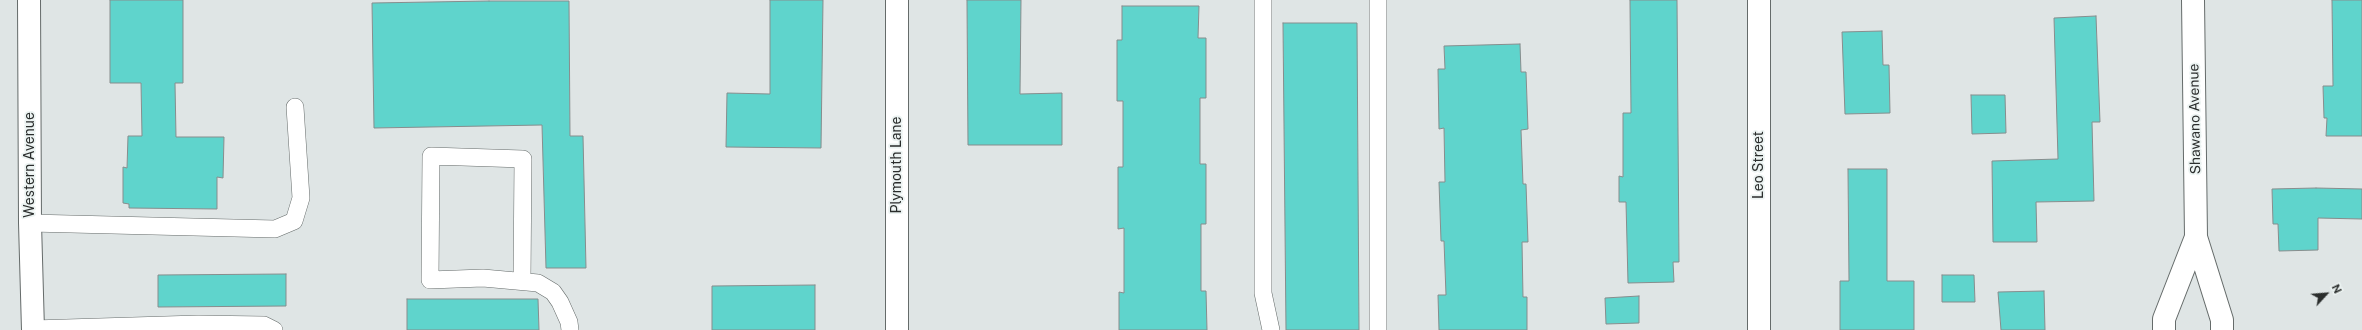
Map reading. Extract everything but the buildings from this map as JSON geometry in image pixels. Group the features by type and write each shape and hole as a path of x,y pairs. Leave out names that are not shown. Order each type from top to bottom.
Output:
{"street":[{"name":"Western Avenue","path":"30,0 30,223 33,330"},
{"name":"Plymouth Lane","path":"897,0 897,330"},
{"name":"Leo Street","path":"1759,0 1759,330"},
{"name":"Shawano Avenue","path":"2193,0 2196,237 2222,320 2222,330"},
{"name":"Shawano Avenue","path":"2164,330 2164,319 2196,237"}],"lane":[{"path":"1263,0 1263,293 1271,330"},
{"path":"1378,0 1378,330"},
{"path":"30,223 275,229 294,221 300,198 296,107"},
{"path":"522,281 523,159 431,156 430,280 483,278 538,283 553,292 560,302 569,322 570,330"},
{"path":"33,330 205,324 264,325 274,330"}]}
